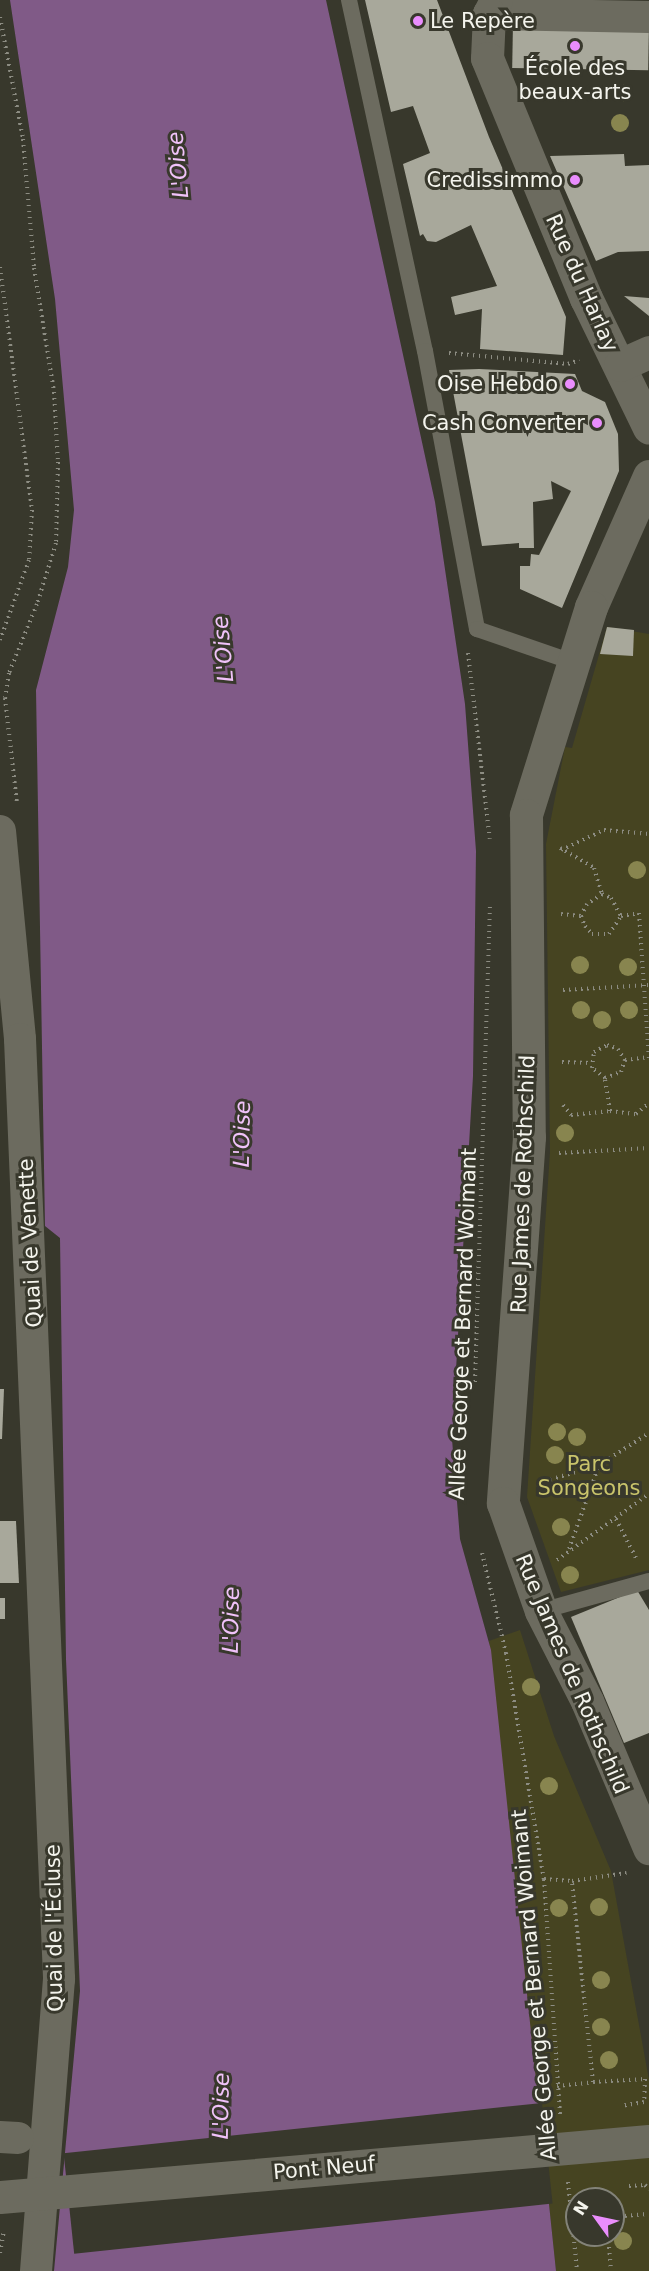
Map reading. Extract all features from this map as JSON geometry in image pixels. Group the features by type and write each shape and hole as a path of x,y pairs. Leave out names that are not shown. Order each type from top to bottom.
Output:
{"street":[{"path":"492,7 640,11"},
{"name":"Rue du Harlay","path":"492,7 487,58 586,298 649,428"},
{"path":"620,365 649,352"},
{"name":"Rue James de Rothschild","path":"643,1843 587,1701 535,1596 503,1503 529,1137 526,815 591,607 649,476"},
{"name":"Quai de Venette","path":"9,822 21,1039 45,1655"},
{"name":"Quai de l'Écluse","path":"36,2271 59,1979 45,1655"},
{"name":"Pont Neuf","path":"0,2197 649,2141"}],"lane":[{"path":"349,0 425,351 477,629 573,662"},
{"path":"535,1596 649,1581"}],"path":[{"path":"0,17 23,139 34,268 54,392 58,462 56,543 37,604 9,674 5,698 9,822"},
{"path":"0,267 32,510 29,560 0,640"},
{"path":"425,351 568,364"},
{"path":"477,629 466,637 491,843"},
{"path":"561,848 604,830 649,834"},
{"path":"526,844 561,848 594,868 602,894 611,898 621,916"},
{"path":"561,848 561,859"},
{"path":"581,916 587,904 602,894"},
{"name":"Allée George et Bernard Woimant","path":"475,1387 490,902"},
{"path":"559,903 559,925"},
{"path":"581,916 592,934 601,935 609,934 621,916 639,913 649,1058 625,1060"},
{"path":"558,914 581,916"},
{"path":"562,980 562,1002"},
{"path":"563,990 649,985"},
{"path":"607,1046 618,1049 625,1060 621,1072 606,1078 597,1075 591,1062 594,1052 607,1046"},
{"path":"561,1050 561,1072"},
{"path":"561,1062 591,1062"},
{"path":"606,1078 610,1112"},
{"path":"561,1102 571,1115 610,1112 636,1114 649,1103"},
{"path":"558,1164 558,1153 649,1148"},
{"path":"539,1474 539,1485 599,1465 649,1433"},
{"path":"535,1596 569,1549 599,1465"},
{"path":"569,1549 616,1519 649,1494"},
{"path":"616,1519 649,1581"},
{"name":"Allée George et Bernard Woimant","path":"482,1551 510,1675 544,1879 561,2118"},
{"path":"544,1879 572,1881 643,1843"},
{"path":"572,1881 593,2082"},
{"path":"557,2086 645,2079 644,2102 622,2106"},
{"name":"Allée George et Bernard Woimant","path":"567,2173 570,2187"},
{"path":"629,2186 645,2185 649,2189"},
{"path":"625,2216 649,2214"},
{"name":"Allée George et Bernard Woimant","path":"576,2247 577,2271"},
{"path":"609,2247 611,2271"}],"green space":[{"name":"Parc Songeons","path":"607,627 649,634 649,1570 561,1592 527,1497 550,1152 546,844 565,747 572,748"},
{"path":"520,1630 554,1736 611,1871 649,2080 649,2271 556,2271 489,1641"}],"water":[{"name":"L'Oise","path":"10,0 326,0 435,502 465,704 476,851 473,1076 452,1439 460,1539 491,1650 556,2271 54,2271 80,1991 66,1659 60,1238 45,1226 36,690 68,567 74,510 55,299"}],"pier":[{"path":"542,2103 553,2203 74,2254 64,2153"}],"building":[{"path":"365,0 437,0 489,137 566,317 563,355 480,349 482,309 455,315 451,297 497,286 471,225 436,242 427,241 423,234 420,236 403,164 430,153 413,106 391,112"},
{"path":"513,22 649,24 648,70 512,68"},
{"path":"624,154 625,166 649,165 649,251 618,252 596,261 550,156"},
{"path":"624,296 649,298 649,316"},
{"path":"479,369 575,374 582,391 605,402 618,434 619,471 562,608 520,589 520,566 530,566 531,554 539,555 571,491 551,481 553,499 533,502 534,548 519,548 519,543 482,546 449,370"},
{"path":"607,627 634,630 633,656 600,654"},
{"path":"0,1389 4,1389 2,1439 0,1439"},
{"path":"0,1521 16,1521 19,1583 0,1583"},
{"path":"637,1590 649,1610 649,1733 624,1743 571,1617"},
{"path":"0,1598 5,1598 5,1619 0,1619"}],"place":[{"name":"Le Repère","path":"418,21"},
{"name":"École des beaux-arts","path":"575,46"},
{"name":"Credissimmo","path":"575,180"},
{"name":"Oise Hebdo","path":"570,384"},
{"name":"Cash Converter","path":"597,423"}]}
